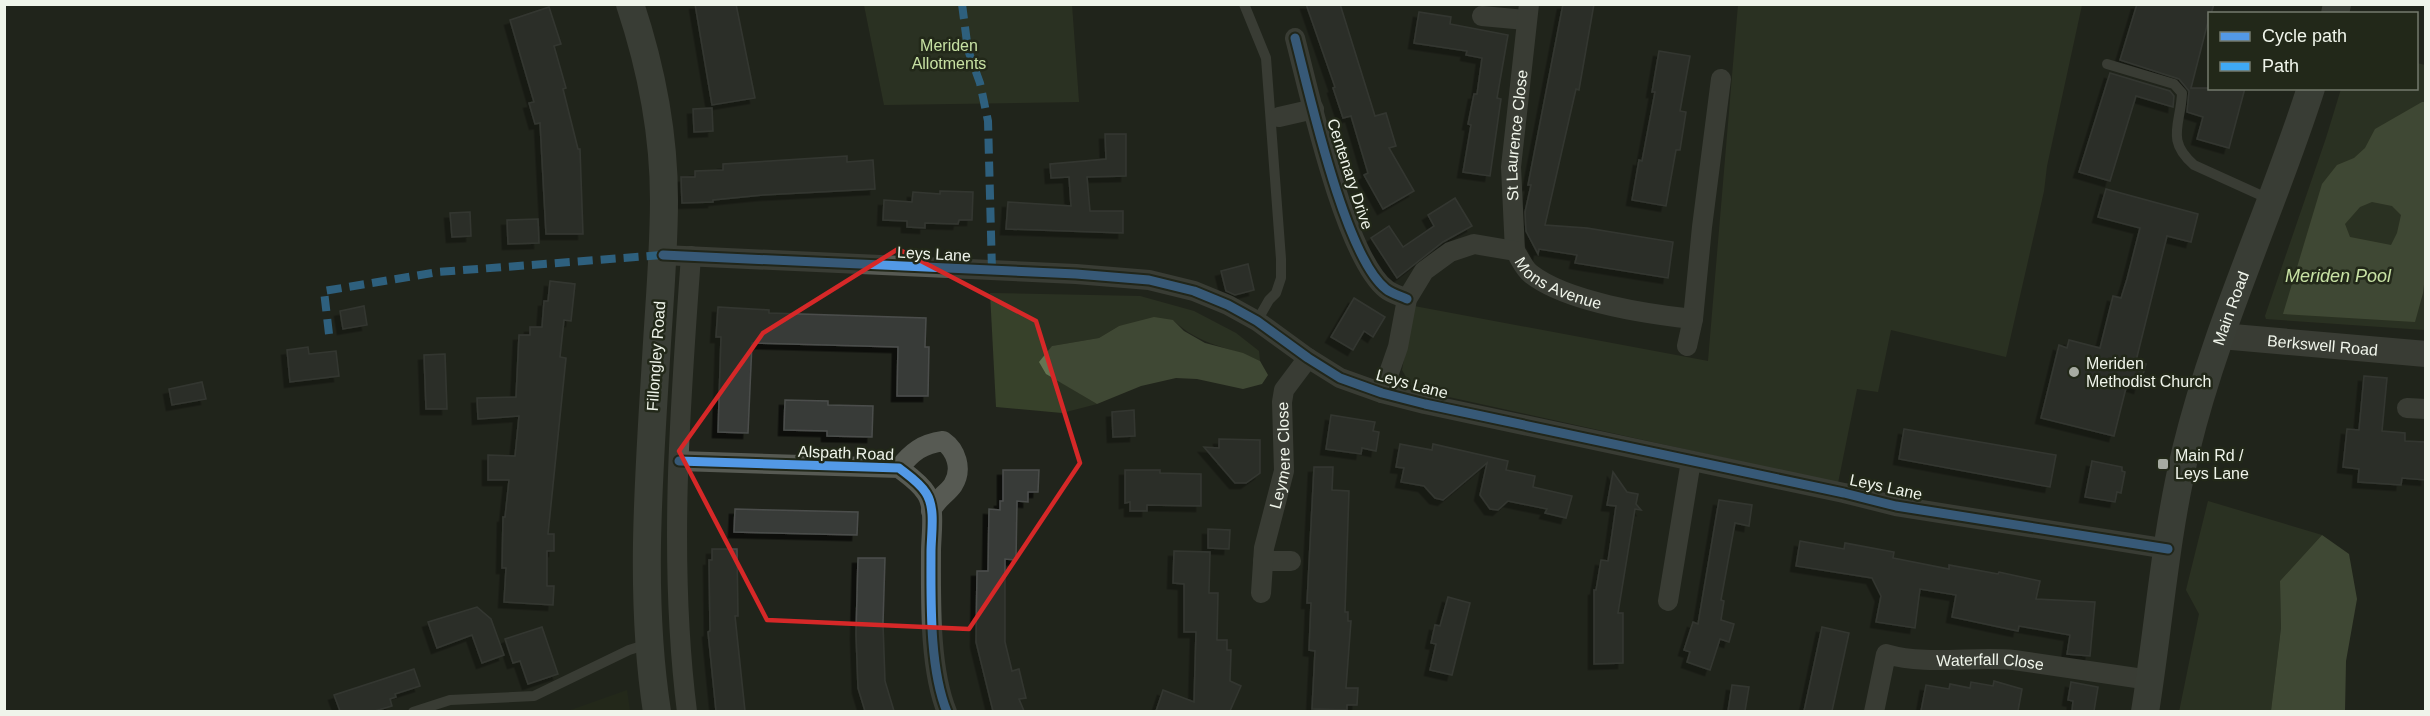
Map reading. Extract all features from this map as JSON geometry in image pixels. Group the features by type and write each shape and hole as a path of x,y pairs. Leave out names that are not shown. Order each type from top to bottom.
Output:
{"main road":[{"name":"Fillongley Road","path":"630,4 654,95 664,190 663,255 648,488 649,643 657,711"},
{"name":"Main Road","path":"2145,711 2168,549 2186,451 2221,336 2310,90"}],"street":[{"name":"St Laurence Close","path":"1482,16 1528,12 1511,167 1515,251"},
{"name":"Centenary Drive","path":"1295,38 1336,187 1357,244 1375,276 1387,290 1407,299"},
{"path":"1687,346 1693,318 1721,79"},
{"name":"Centenary Drive","path":"1279,117 1314,109"},
{"name":"Mons Avenue","path":"1382,393 1398,347 1407,299 1424,271 1450,252 1474,244 1515,251 1529,273 1557,289 1595,301 1663,316 1693,318"},
{"name":"Leys Lane","path":"663,255 1076,274 1149,280 1194,291 1228,305 1257,321 1340,378 1382,393 1554,433 1896,506 2168,549"},
{"name":"Fillongley Road","path":"687,711 676,573 679,461 691,256"},
{"name":"Berkswell Road","path":"2221,336 2426,354"},
{"name":"Leymere Close","path":"1261,593 1264,548 1284,471 1282,402 1284,390 1308,358"},
{"name":"Alspath Road","path":"899,468 912,452 928,443 943,441 952,447 957,458 958,473 954,484 937,499 931,511"},
{"name":"Alspath Road","path":"679,461 899,468 927,493 931,511 931,582 935,663 947,711"},
{"path":"1668,601 1691,461"},
{"path":"1263,561 1292,561"},
{"name":"Waterfall Close","path":"1874,711 1886,654 1926,661 1993,658 2014,660 2150,680"}],"lane":[{"path":"1244,4 1266,58 1281,259 1281,278 1276,293 1269,300 1257,321"},
{"path":"2107,64 2174,84 2181,93 2176,140 2183,156 2194,165 2272,200"},
{"path":"413,711 450,700 534,696 629,650 649,643"}],"highlighted area":[{"path":"898,249 1036,321 1080,463 969,629 767,620 679,451 763,333"}],"shaded area":[{"path":"627,690 630,711 568,711"}],"green space":[{"name":"Meriden Allotments","path":"864,5 1072,5 1079,102 884,105"},
{"path":"1738,5 2082,5 2047,166 2044,191 2006,357 1891,330 1878,392 1857,389 1838,483 1412,387 1402,370 1414,306 1708,361"},
{"name":"Meriden Pool","path":"2418,63 2425,65 2425,330 2266,319 2265,316 2341,90 2418,90"},
{"path":"990,293 1140,296 1194,311 1236,333 1259,351 1260,361 1193,335 1173,320 1119,326 1099,338 1052,346 1047,374 1097,404 1062,413 996,407"},
{"path":"2208,501 2322,535 2280,581 2281,628 2271,711 2179,712 2199,614 2186,590"}],"water":[{"name":"Meriden Pool","path":"2425,102 2426,267 2423,293 2415,322 2283,314 2322,184 2337,165 2354,158 2365,148 2375,129","holes":["2372,202 2392,206 2401,215 2397,233 2391,245 2350,237 2345,224 2360,207"]},
{"path":"1154,317 1173,320 1184,331 1205,343 1243,353 1260,361 1268,375 1262,384 1243,389 1197,379 1176,378 1141,386 1097,404 1046,374 1039,362 1052,346 1099,338 1119,326"},
{"path":"2322,535 2349,554 2357,599 2346,661 2345,711 2271,711 2281,628 2280,581"}],"building":[{"path":"695,4 736,4 755,98 712,105"},
{"path":"1306,4 1340,4 1375,116 1386,113 1396,146 1389,148 1414,191 1383,209 1364,175 1368,173 1351,116 1343,118 1333,88 1335,87"},
{"path":"1563,4 1594,4 1579,90 1576,89 1545,225 1587,228 1673,242 1668,278 1575,263 1577,255 1539,249 1538,254 1526,231 1525,212 1531,185 1528,185"},
{"path":"2137,4 2214,4 2212,12 2208,12 2208,22 2191,88 2244,90 2229,148 2197,139 2203,117 2187,112 2189,91 2179,79 2120,60"},
{"path":"549,7 561,44 554,46 566,88 563,89 578,149 580,149 583,234 546,234 540,123 535,124 529,103 534,102 510,20"},
{"path":"1419,12 1451,17 1450,24 1508,35 1497,98 1501,99 1490,176 1463,172 1471,125 1468,124 1474,94 1477,94 1482,58 1466,55 1467,51 1414,43"},
{"path":"1659,51 1690,56 1680,111 1686,112 1680,150 1676,150 1666,206 1632,200 1655,92 1652,92"},
{"path":"2110,73 2170,91 2174,96 2173,107 2136,96 2110,181 2079,172"},
{"path":"712,108 713,131 694,132 693,109"},
{"path":"1105,134 1126,134 1126,176 1087,177 1090,211 1123,211 1123,233 1006,229 1008,202 1071,206 1069,177 1051,178 1050,164 1106,159"},
{"path":"847,156 847,162 873,160 875,189 763,195 713,200 713,202 682,203 681,177 695,177 695,171 723,170 723,164"},
{"path":"2106,189 2198,214 2191,242 2167,236 2136,361 2146,364 2139,388 2127,384 2114,436 2041,418 2059,345 2067,348 2069,340 2100,348 2113,296 2121,298 2127,279 2140,228 2098,217"},
{"path":"940,191 973,192 972,220 959,220 958,224 925,223 925,228 907,227 907,221 883,220 884,200 912,202 913,192 940,194"},
{"path":"1455,198 1472,226 1443,242 1397,278 1371,238 1389,226 1403,247 1434,226 1428,215"},
{"path":"470,212 471,236 452,237 450,213"},
{"path":"538,219 539,243 508,244 507,220"},
{"path":"1248,264 1254,290 1235,295 1226,291 1221,271"},
{"path":"550,281 575,284 571,321 564,320 560,357 566,358 548,534 554,534 554,551 547,551 547,586 554,586 553,605 504,602 506,568 502,568 503,517 505,517 509,480 488,480 488,455 515,456 519,416 478,419 477,398 516,397 519,335 530,335 530,327 542,327 544,301 548,301"},
{"path":"1354,298 1385,317 1373,337 1364,331 1353,350 1331,337"},
{"path":"364,306 367,325 343,329 340,311"},
{"path":"718,307 769,310 769,313 926,318 925,347 929,347 928,396 897,396 898,347 752,343 748,433 718,432 721,337 716,337"},
{"path":"308,347 309,354 336,351 339,376 290,382 287,350"},
{"path":"445,354 447,409 426,409 424,355"},
{"path":"2364,376 2387,378 2382,431 2405,433 2405,441 2426,442 2426,480 2402,478 2401,485 2358,482 2359,469 2343,467 2347,429 2359,430"},
{"path":"202,382 206,399 172,405 169,389"},
{"path":"785,400 828,401 828,405 873,406 872,437 827,436 827,431 784,430"},
{"path":"1134,410 1135,436 1113,437 1112,412"},
{"path":"1331,415 1375,422 1373,431 1379,432 1376,451 1362,448 1361,454 1326,449"},
{"path":"1904,429 2056,455 2050,487 1899,459"},
{"path":"1219,439 1260,440 1260,473 1246,483 1235,483 1204,447 1219,448"},
{"path":"1400,444 1432,450 1433,444 1508,461 1506,470 1535,476 1533,487 1572,496 1566,518 1545,513 1547,509 1508,501 1498,510 1490,509 1480,495 1487,463 1443,500 1435,498 1424,486 1401,482 1404,468 1396,467"},
{"path":"2092,461 2122,467 2122,471 2125,472 2121,493 2117,492 2115,502 2085,497"},
{"path":"1314,467 1333,467 1332,490 1349,491 1345,612 1348,612 1348,621 1351,621 1346,688 1358,688 1357,705 1347,705 1347,710 1312,709 1315,651 1309,650 1311,603 1307,603"},
{"path":"1003,470 1039,470 1038,492 1028,492 1028,502 1017,501 1016,560 1005,559 1005,642 1012,671 1019,669 1026,698 1019,699 1024,711 993,711 976,642 977,571 988,571 989,509 1000,510 1000,501 1003,501"},
{"path":"1125,470 1160,470 1160,473 1201,474 1201,506 1147,505 1147,511 1130,511 1130,502 1125,503"},
{"path":"1613,472 1627,492 1638,494 1636,504 1641,510 1635,509 1618,613 1623,613 1623,663 1594,664 1594,590 1596,590 1601,560 1608,561 1616,506 1607,505"},
{"path":"1719,500 1752,505 1749,526 1735,523 1721,600 1724,601 1721,620 1734,624 1729,642 1720,639 1710,670 1687,662 1690,652 1684,650 1693,622 1698,624"},
{"path":"735,509 858,512 857,535 734,532"},
{"path":"1208,529 1230,530 1229,549 1208,548"},
{"path":"1800,541 1844,549 1845,543 1894,552 1893,558 1949,569 1949,565 1998,574 1999,572 2040,581 2036,599 2095,602 2090,656 2067,654 2070,635 2019,626 2018,631 1952,617 1956,595 1920,589 1915,628 1876,622 1881,596 1872,578 1796,566"},
{"path":"712,549 737,549 738,616 735,616 745,711 716,711 708,632 710,631 709,560 712,560"},
{"path":"1174,551 1210,552 1209,593 1218,593 1217,640 1227,640 1227,650 1231,650 1230,681 1241,686 1230,711 1156,711 1163,690 1194,702 1196,632 1184,632 1184,584 1173,583"},
{"path":"858,558 885,558 883,624 885,681 894,711 865,711 858,688 856,634"},
{"path":"1448,597 1470,603 1452,675 1430,670 1436,644 1431,643 1435,625 1440,626"},
{"path":"477,607 491,619 504,655 482,663 472,635 437,648 428,622"},
{"path":"542,627 558,674 528,684 520,661 513,663 505,639"},
{"path":"1822,627 1849,633 1832,711 1804,711"},
{"path":"414,669 420,686 395,694 396,697 390,699 392,706 375,711 340,711 334,695"},
{"path":"1994,681 2022,689 2018,711 1921,711 1926,685 1949,689 1950,684 1970,688 1971,682 1993,686"},
{"path":"2071,682 2098,687 2094,711 2072,711 2073,701 2068,700"},
{"path":"1732,685 1749,687 1745,711 1728,711"}],"marked path":[{"path":"962,4 968,50 980,83 988,121 992,271"},
{"path":"329,334 324,291 438,272 663,255"}],"cycle path":[{"path":"1295,38 1330,172 1356,244 1371,271 1386,289 1407,299"},
{"path":"663,255 1076,274 1149,280 1194,291 1228,305 1257,321 1340,378 1382,393 1896,506 2168,549"},
{"path":"679,461 899,468 917,483 923,489 931,506 932,633 937,675 947,712"}],"place":[{"name":"Meriden Methodist Church","path":"2074,372"},
{"name":"Main Rd / Leys Lane","path":"2163,464"}]}
